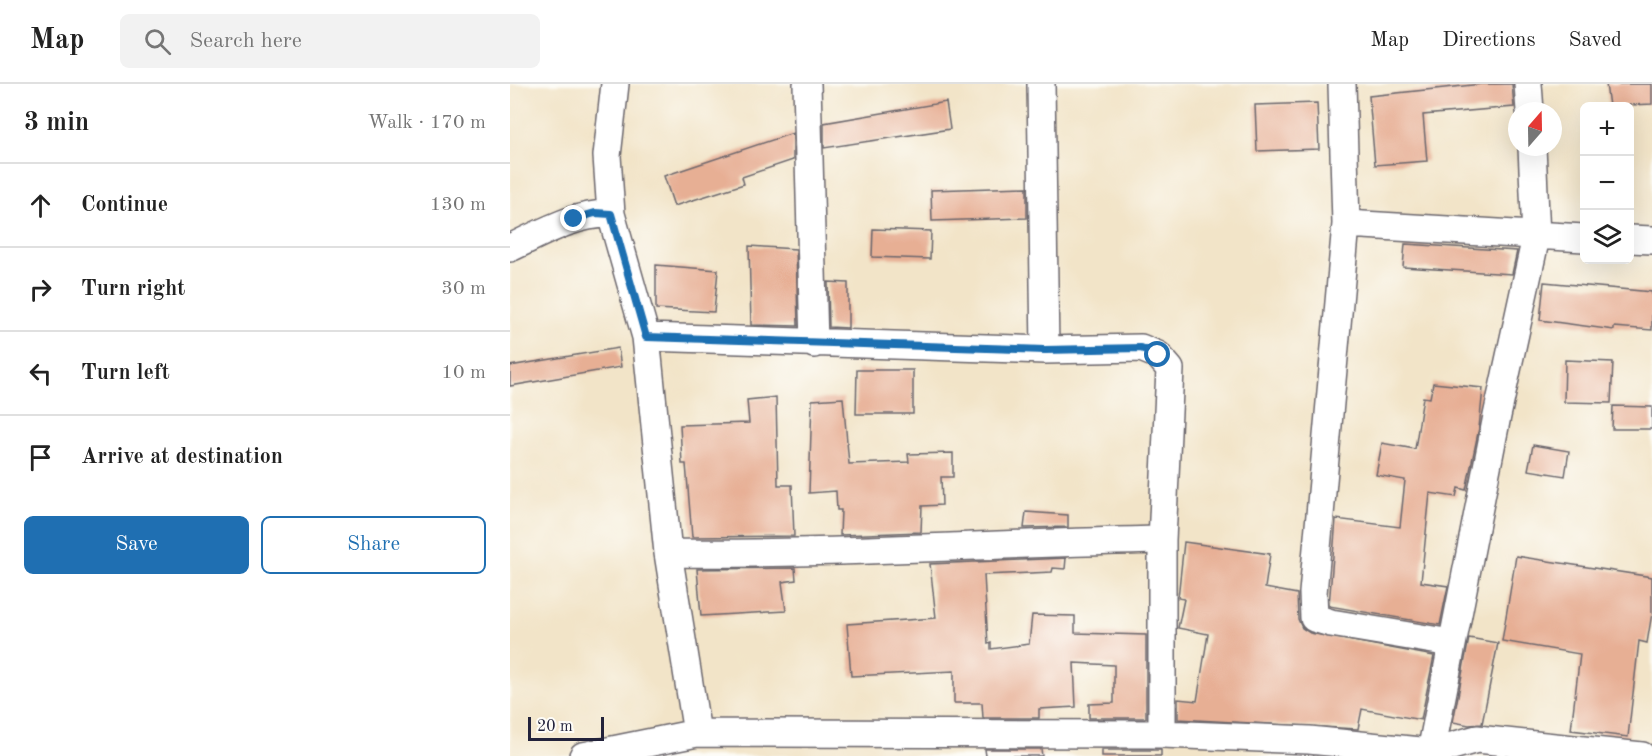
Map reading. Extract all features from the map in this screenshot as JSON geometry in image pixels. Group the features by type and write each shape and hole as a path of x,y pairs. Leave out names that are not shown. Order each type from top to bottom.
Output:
{"street":[{"path":"615,84 607,156 611,214 646,337 668,553 698,733"},
{"path":"807,84 814,344"},
{"path":"1041,84 1045,350"},
{"path":"1342,84 1346,224 1313,593 1314,618 1331,623 1451,643"},
{"path":"1528,84 1529,102"},
{"path":"1431,752 1451,643 1536,237 1532,156"},
{"path":"510,248 574,219 595,213 611,214"},
{"path":"1346,224 1580,238"},
{"path":"1634,239 1652,240"},
{"path":"646,337 1045,350 1141,348 1158,355 1170,369 1162,540 1161,734"},
{"path":"668,553 785,554 1020,542 1162,540"},
{"path":"584,756 698,733 1059,745 1161,734 1310,740 1431,752 1477,748 1642,756"}],"building":[{"path":"1482,84 1512,84 1514,102 1508,102 1508,108 1423,115 1427,161 1375,165 1369,96"},
{"path":"1606,84 1652,84 1652,104 1608,102"},
{"path":"946,102 950,129 824,148 824,123"},
{"path":"1317,103 1319,149 1257,151 1255,105"},
{"path":"793,133 793,160 742,177 744,184 674,206 664,176"},
{"path":"1027,187 1027,218 932,221 931,190"},
{"path":"873,229 931,231 930,259 872,257"},
{"path":"1405,244 1517,251 1512,274 1403,267"},
{"path":"749,246 796,249 798,326 751,325"},
{"path":"656,265 718,270 714,312 656,309"},
{"path":"828,282 848,283 848,328 829,327"},
{"path":"1544,282 1652,292 1652,330 1614,327 1614,330 1540,320"},
{"path":"618,348 621,367 510,386 510,366"},
{"path":"1565,360 1613,362 1611,403 1564,402"},
{"path":"857,370 913,370 913,414 856,414"},
{"path":"1433,383 1483,388 1479,428 1466,490 1458,488 1456,497 1430,493 1421,582 1448,586 1440,625 1329,606 1336,519 1400,527 1405,480 1376,475 1382,443 1415,449 1423,397 1430,398"},
{"path":"776,397 778,485 792,485 794,536 692,537 686,464 682,464 680,425 749,423 747,400"},
{"path":"843,398 849,464 909,462 908,454 953,453 953,477 941,477 942,505 922,506 921,532 840,535 841,510 837,510 836,491 809,493 812,400"},
{"path":"1613,406 1652,407 1652,429 1612,429"},
{"path":"1533,445 1569,451 1565,476 1528,470"},
{"path":"1026,512 1068,515 1068,527 1024,528"},
{"path":"1184,542 1270,554 1265,588 1297,594 1298,619 1302,628 1310,633 1434,656 1421,720 1362,709 1358,729 1178,719 1178,699 1197,701 1208,634 1178,628 1184,599 1178,598"},
{"path":"1516,556 1652,577 1652,613 1647,643 1639,641 1628,737 1571,730 1580,654 1502,641"},
{"path":"1066,558 1065,569 1053,568 1052,572 984,575 988,644 991,643 991,649 1029,644 1032,615 1075,616 1075,633 1146,635 1146,718 1089,718 1089,704 1114,703 1114,665 1074,663 1076,707 1039,709 1039,718 983,718 982,703 954,703 954,671 851,676 847,624 936,618 930,564"},
{"path":"795,568 796,580 782,582 786,611 701,616 697,569"},
{"path":"1469,638 1498,643 1482,724 1469,725 1453,722"},
{"path":"985,749 1041,749 1042,756 986,756"},
{"path":"1102,750 1161,750 1161,756 1102,756"}],"route":[{"path":"574,219 595,213 611,214 646,337 1045,350 1141,348 1158,355"}]}
